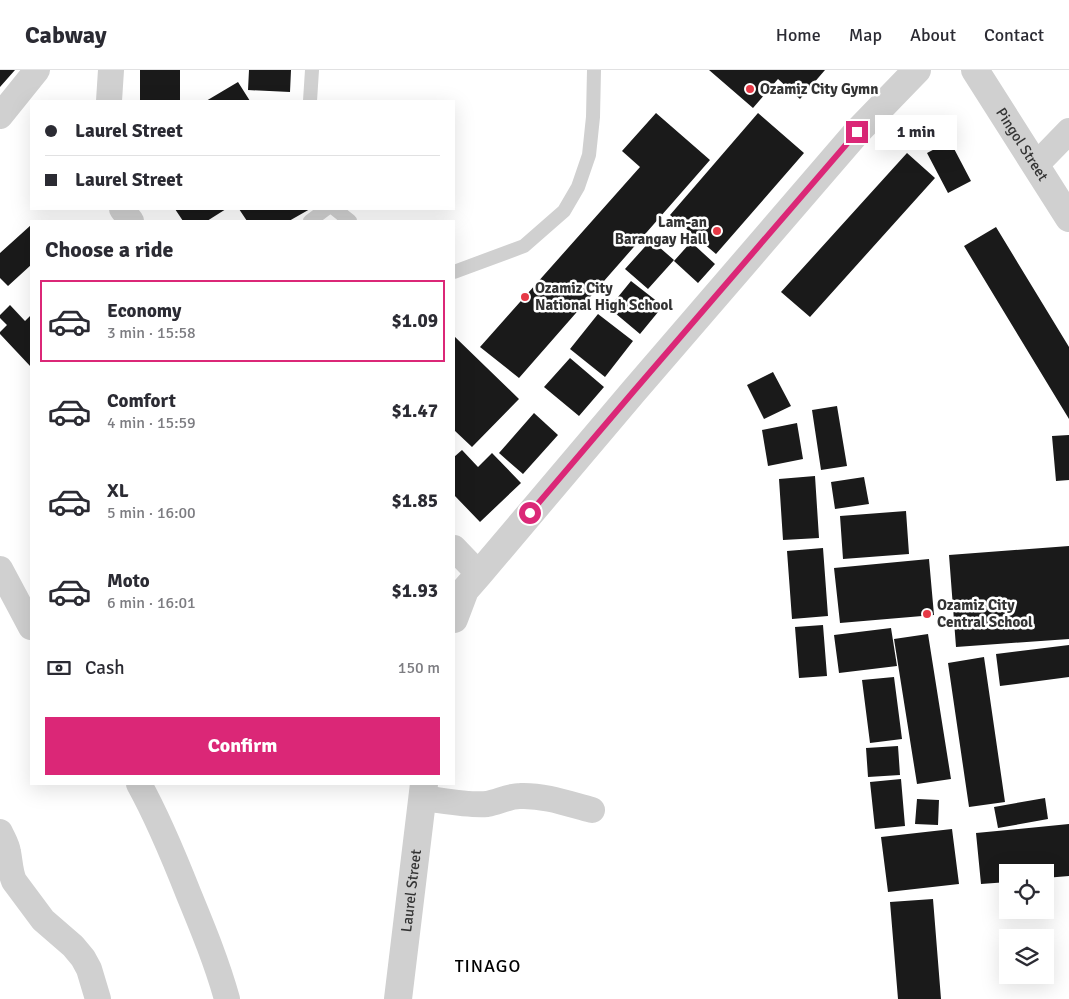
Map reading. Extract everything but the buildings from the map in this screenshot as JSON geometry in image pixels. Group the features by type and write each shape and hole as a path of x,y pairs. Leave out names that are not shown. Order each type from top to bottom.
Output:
{"street":[{"path":"0,116 37,70"},
{"path":"109,100 111,70"},
{"path":"455,616 465,590 851,139 917,70"},
{"name":"Pingol Street","path":"974,70 1069,218"},
{"path":"1036,165 1069,131"},
{"path":"123,210 131,220"},
{"path":"455,549 479,574"},
{"path":"0,569 30,625"},
{"path":"140,785 169,845 214,957 227,999"},
{"path":"423,791 474,804 486,804 519,796 532,796 592,810"},
{"name":"Laurel Street","path":"398,999 423,791"},
{"path":"0,832 8,853 14,881 43,920 73,946 83,958 89,969 98,999"}],"lane":[{"path":"310,100 312,70"},
{"path":"455,272 524,246 564,211 578,187 589,155 594,117 594,70"},
{"path":"311,220 325,210"},
{"path":"336,210 349,220"}],"place":[{"name":"Ozamiz City Gymn","path":"750,89"},
{"name":"Lam-an Barangay Hall","path":"717,231"},
{"name":"Ozamiz City National High School","path":"525,297"},
{"name":"Ozamiz City Central School","path":"927,614"}],"district":[{"name":"TINAGO","path":"488,966"}],"route":[{"path":"530,513 857,132"}]}
